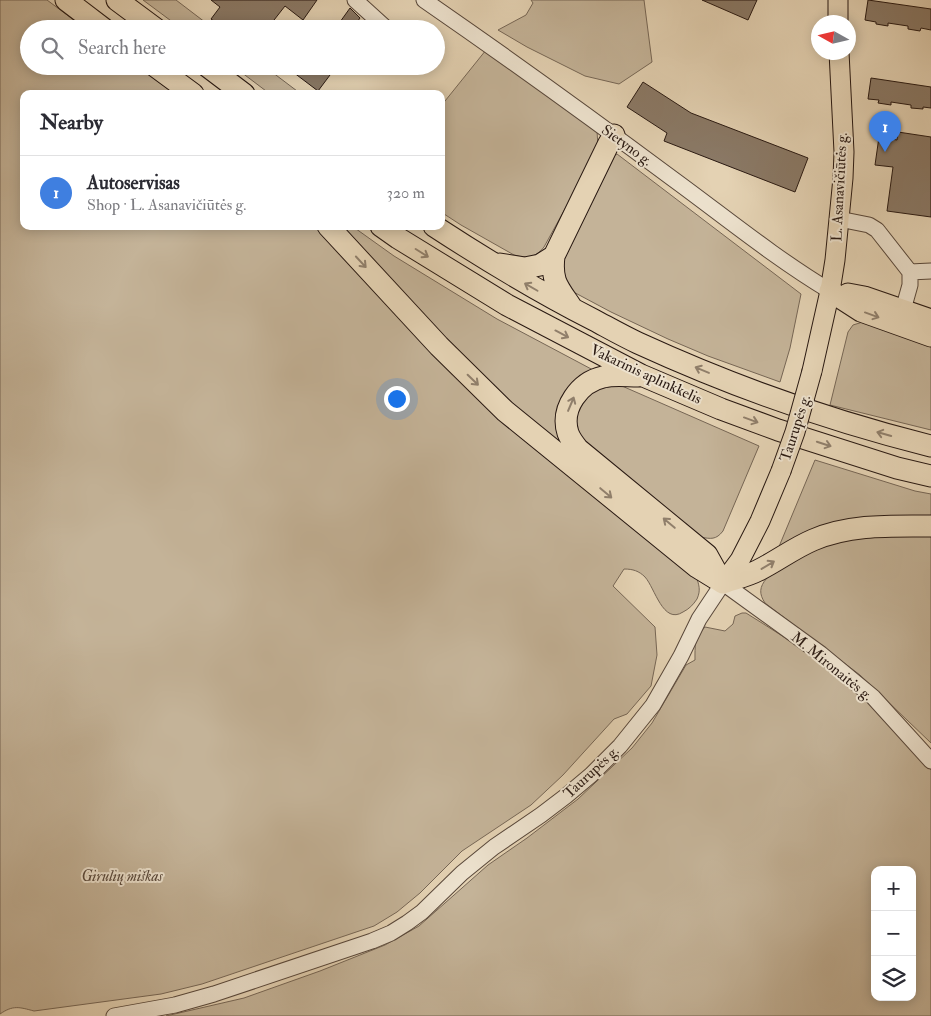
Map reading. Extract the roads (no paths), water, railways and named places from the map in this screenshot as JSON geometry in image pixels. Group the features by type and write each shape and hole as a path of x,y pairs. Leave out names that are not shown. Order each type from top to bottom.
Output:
{"highway":[{"path":"66,0 92,20"},
{"path":"117,0 144,20"},
{"path":"167,75 187,90"},
{"path":"219,75 239,90"},
{"path":"573,310 554,278 554,256 614,135"},
{"path":"332,230 439,346 505,411 697,567 722,583"},
{"name":"Vakarinis aplinkkelis","path":"387,230 507,305 641,376 778,430 897,468 931,476"},
{"name":"Vakarinis aplinkkelis","path":"440,230 489,262 573,310 637,342 747,389 828,417 904,440 931,446"},
{"path":"489,262 525,268 540,265 554,256"},
{"path":"830,291 864,296 931,320"},
{"path":"830,291 861,311 931,336"},
{"path":"641,376 605,376 581,388 574,396 567,414 567,431 578,450 707,555 722,583"},
{"path":"722,583 759,570 795,549 830,534 849,529 888,526 931,526"}],"main road":[{"path":"838,0 838,15"},
{"name":"L. Asanavičiūtės g.","path":"830,291 843,178 844,152 839,60"},
{"name":"Taurupės g.","path":"722,583 740,560 760,521 781,471 798,423 830,291"}],"street":[{"path":"355,0 377,20"},
{"name":"Sietyno g.","path":"424,0 503,54 778,258 830,291"},
{"path":"839,219 869,226 877,230 910,272 910,285 903,310"},
{"path":"910,272 931,271"},
{"name":"M. Mironaitės g.","path":"722,583 821,654 873,697 931,761"},
{"name":"Taurupės g.","path":"114,1016 175,1005 237,986 372,941 391,933 407,923 422,912 477,860 566,796 620,746 653,706 699,620 722,583"}],"place":[{"name":"Autoservisas","path":"885,152"}],"park label":[{"name":"Girulių miškas","path":"122,876"}]}
